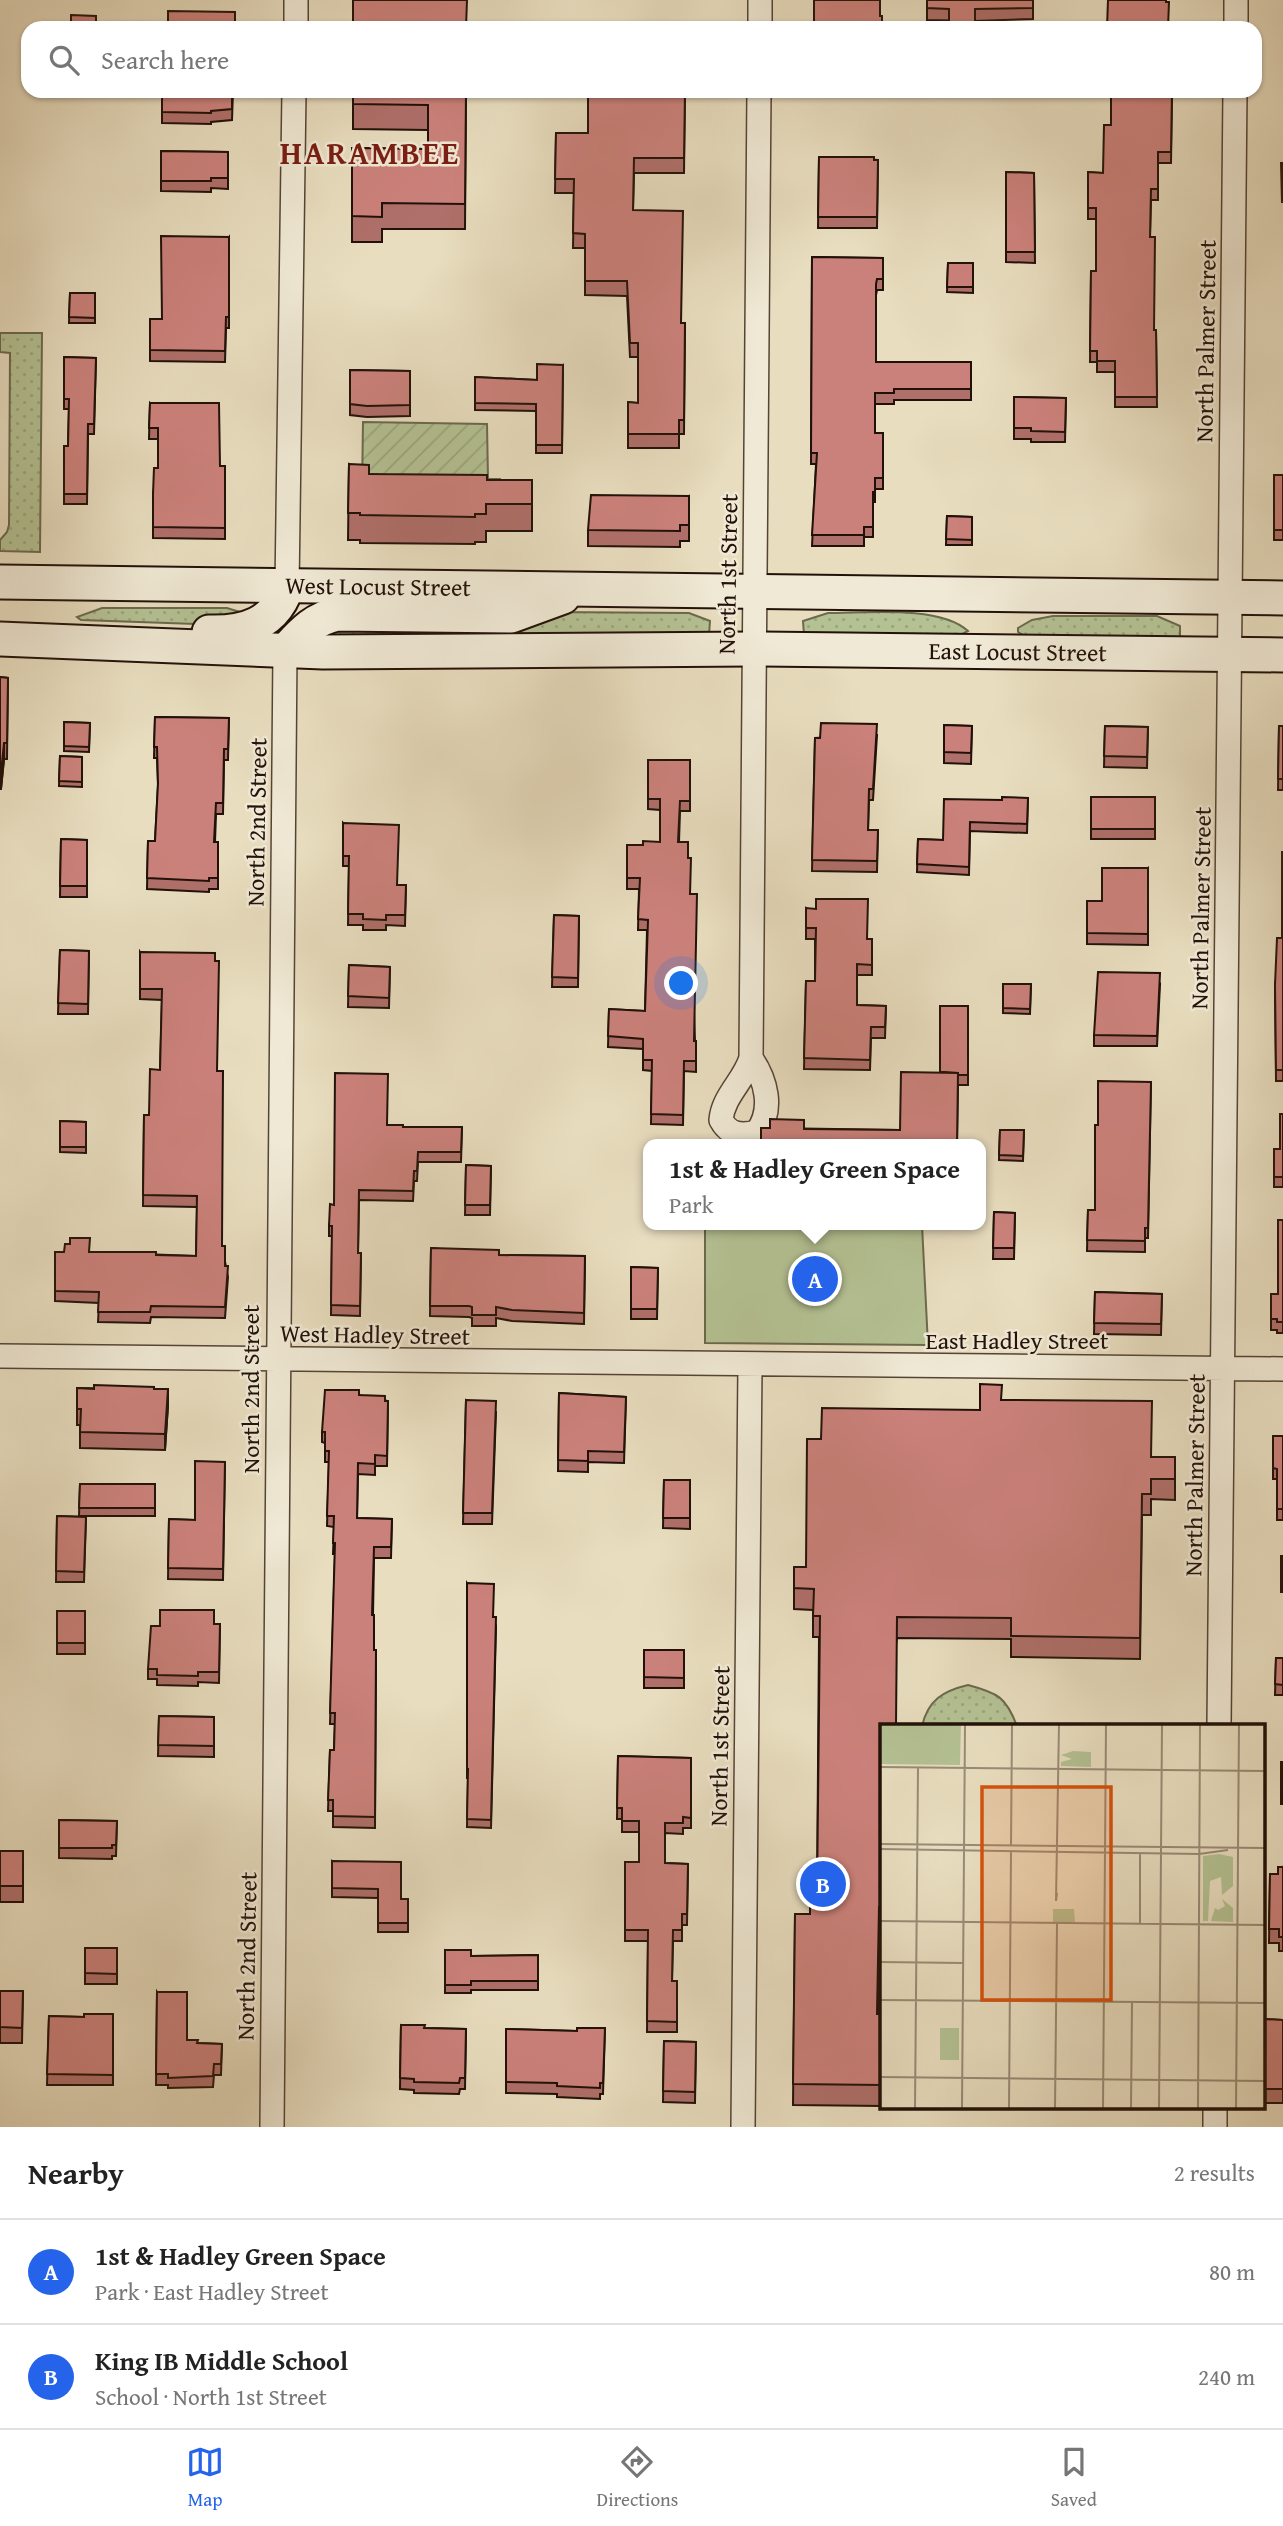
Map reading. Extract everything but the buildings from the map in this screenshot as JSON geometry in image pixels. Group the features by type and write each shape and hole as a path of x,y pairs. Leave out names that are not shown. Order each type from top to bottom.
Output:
{"main road":[{"name":"West Locust Street","path":"0,582 755,593"},
{"path":"53,641 79,626 230,633 250,629 282,603 287,587"},
{"path":"285,651 308,627 330,616 511,616 582,590"},
{"path":"755,593 1283,598"},
{"path":"0,639 285,651 753,649"},
{"name":"East Locust Street","path":"753,649 1283,655"}],"street":[{"path":"296,0 296,21"},
{"path":"760,0 760,21"},
{"path":"1236,0 1236,21"},
{"path":"287,587 295,98"},
{"name":"North 1st Street","path":"751,1058 759,98"},
{"name":"North Palmer Street","path":"1219,1724 1235,98"},
{"name":"North 2nd Street","path":"272,2127 285,651"},
{"name":"West Hadley Street","path":"0,1356 750,1365"},
{"name":"North 1st Street","path":"743,2127 750,1365"},
{"name":"East Hadley Street","path":"750,1365 1283,1369"}],"green space":[{"path":"0,333 42,333 40,552 0,551 0,540 9,525 10,353 0,352"},
{"path":"363,422 487,424 488,479 500,479 502,498 362,492"},
{"path":"102,608 227,608 240,612 240,623 225,625 81,620 77,617"},
{"path":"553,612 689,613 710,621 709,635 346,639 332,635 333,624"},
{"path":"828,613 921,614 940,617 968,631 951,640 804,635 803,621"},
{"path":"1053,616 1157,616 1180,626 1180,638 1035,642 1018,632 1018,628 1032,620"},
{"path":"705,1230 922,1230 928,1345 705,1343"},
{"path":"968,1685 994,1694 1005,1702 1016,1724 923,1724 933,1703 951,1690"}],"place":[{"name":"1st & Hadley Green Space","path":"815,1279"},
{"name":"King IB Middle School","path":"823,1884"}],"district":[{"name":"HARAMBEE","path":"370,153"}]}
